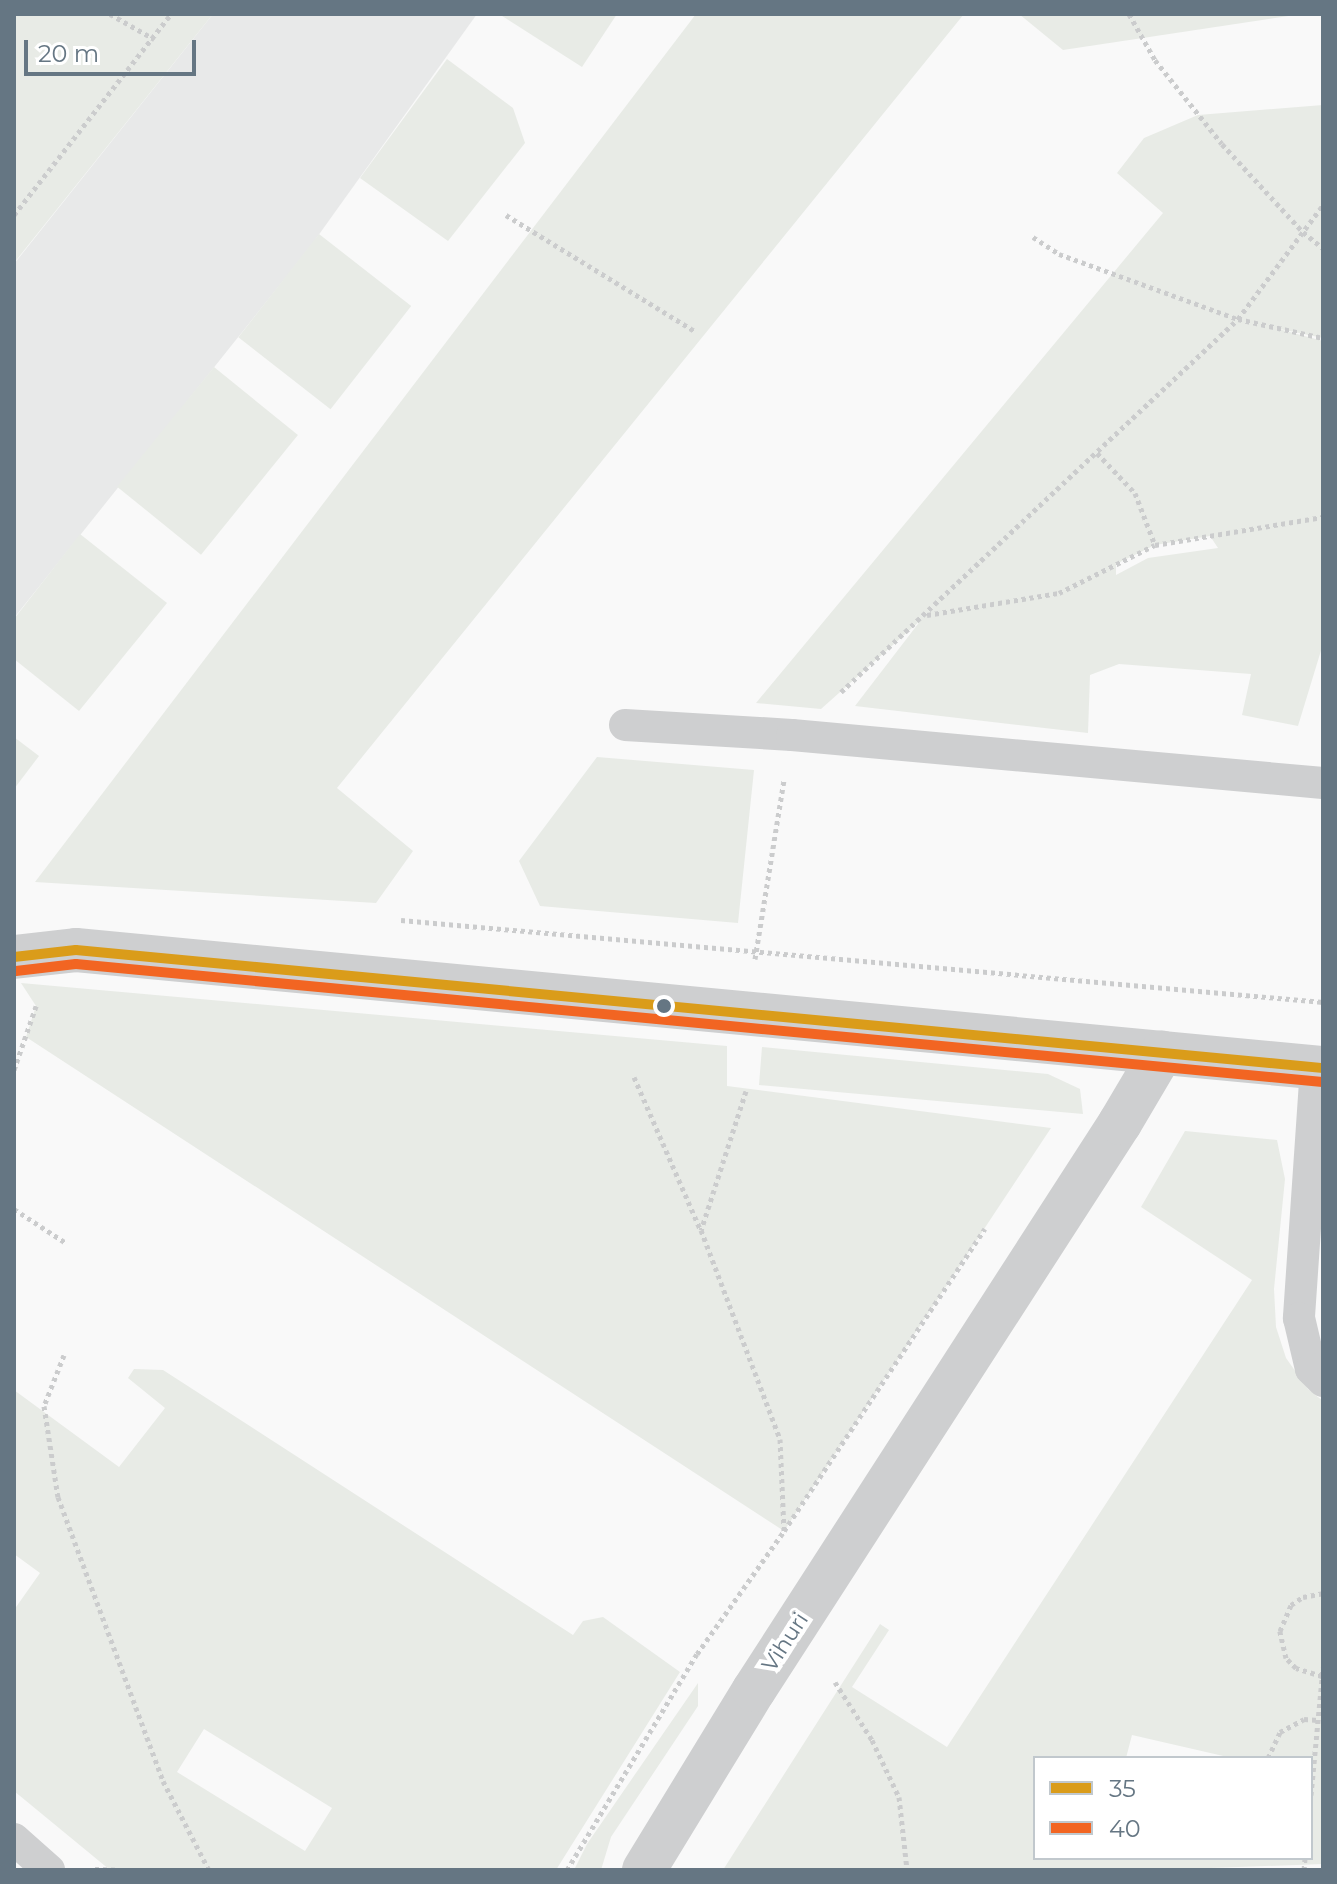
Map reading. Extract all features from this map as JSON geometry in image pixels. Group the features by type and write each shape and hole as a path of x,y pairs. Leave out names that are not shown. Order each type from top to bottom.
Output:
{"street":[{"path":"14,957 76,950 1320,1068"},
{"name":"Vihuri","path":"644,1870 651,1853 754,1690 1120,1123 1162,1052"}],"lane":[{"path":"625,725 792,735 1323,783"},
{"path":"1320,1068 1299,1318 1311,1369 1323,1381"},
{"path":"14,1839 49,1870"}],"path":[{"path":"110,14 154,39"},
{"path":"14,215 171,14"},
{"path":"1129,14 1155,60 1181,94 1303,232 1323,248"},
{"path":"755,959 792,735 925,615 1238,319 1323,205"},
{"path":"506,215 696,332"},
{"path":"1033,237 1059,254 1238,319 1323,338"},
{"path":"1097,453 1135,493 1155,545"},
{"path":"925,615 1059,593 1155,545 1323,517"},
{"path":"401,920 1323,1002"},
{"path":"14,1070 36,1005"},
{"path":"634,1077 701,1230 780,1439 784,1531"},
{"path":"701,1230 746,1091"},
{"path":"14,1209 66,1243"},
{"path":"567,1870 697,1654 784,1531 991,1219"},
{"path":"64,1355 44,1406 58,1497 163,1781 209,1870"},
{"path":"1322,1676 1296,1668 1286,1658 1280,1631 1291,1605 1303,1597 1323,1593"},
{"path":"1313,1774 1323,1668"},
{"path":"835,1682 872,1740 899,1797 907,1870"},
{"path":"1269,1756 1280,1732 1304,1719 1318,1720"}],"shaded area":[{"path":"14,14 213,14 14,263"},
{"path":"213,14 477,14 310,247 14,618 14,264"},
{"path":"499,14 617,14 582,67"},
{"path":"696,14 964,14 337,788 413,851 376,903 35,882"},
{"path":"1019,14 1302,14 1063,50"},
{"path":"447,59 513,108 525,143 448,241 360,178"},
{"path":"1323,105 1323,338 1275,328 1323,341 1323,644 1298,726 1242,715 1251,674 1119,664 1090,675 1088,733 855,706 921,620 821,709 756,703 1163,213 1117,173 1144,138 1198,115","holes":["1210,536 1218,548 1148,558 1116,575 1116,564 1155,545"]},
{"path":"319,234 411,306 331,409 238,337"},
{"path":"214,367 298,435 201,555 117,487"},
{"path":"80,534 167,603 79,711 14,659 14,619"},
{"path":"14,737 39,756 14,789"},
{"path":"597,757 754,770 738,923 540,906 519,861"},
{"path":"21,983 727,1046 727,1086 1051,1128 784,1531 26,1037 36,1006"},
{"path":"762,1047 1048,1074 1080,1089 1083,1114 759,1085"},
{"path":"1185,1131 1277,1140 1285,1179 1274,1289 1276,1327 1286,1358 1308,1389 1323,1401 1323,1864 1156,1870 723,1870 880,1624 889,1630 852,1687 947,1747 1252,1280 1141,1207"},
{"path":"134,1369 163,1370 573,1635 583,1621 603,1617 680,1672 556,1870 110,1870 14,1791 14,1610 40,1573 14,1554 14,1390 119,1467 165,1408 128,1378","holes":["204,1729 332,1808 305,1851 177,1772"]},
{"path":"698,1683 698,1706 611,1837 601,1870 574,1870 587,1844"}],"transit line":[{"name":"35","path":"14,957 76,950 1323,1068"},
{"name":"40","path":"16,971 76,964 1322,1082"}]}
